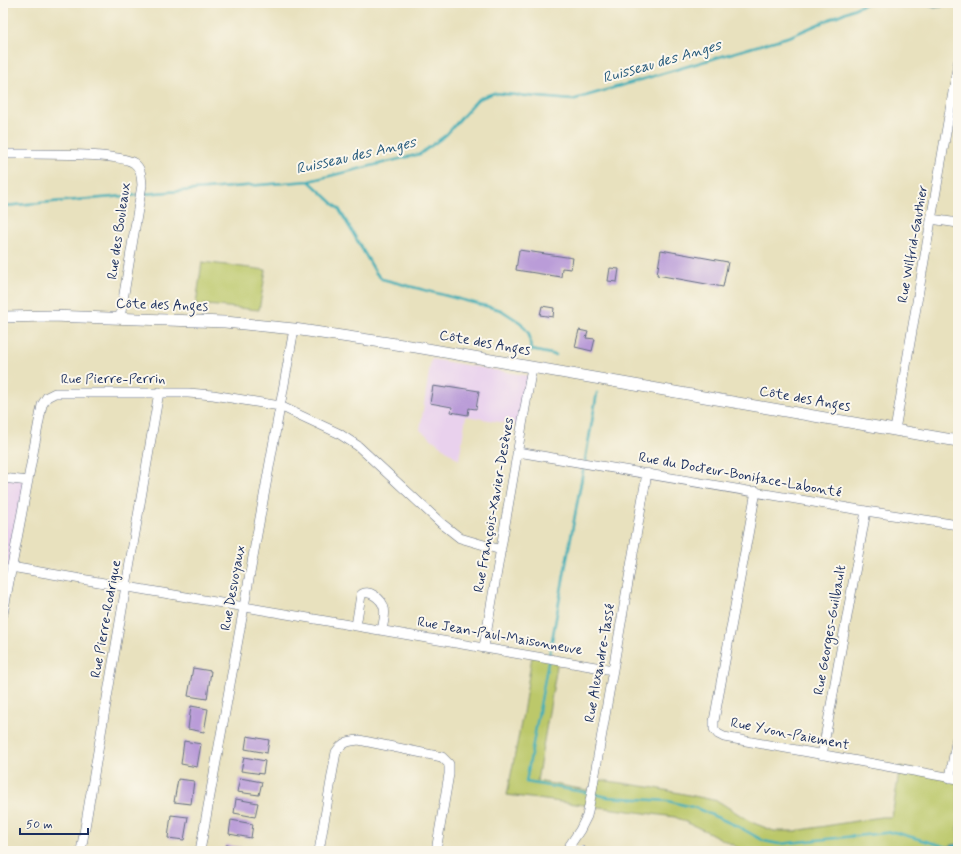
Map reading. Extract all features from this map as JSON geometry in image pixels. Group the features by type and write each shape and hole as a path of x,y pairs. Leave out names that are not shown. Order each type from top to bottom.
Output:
{"street":[{"name":"Rue Wilfrid-Gauthier","path":"895,430 958,63"},
{"name":"Rue des Bouleaux","path":"3,154 93,156 128,160 139,168 142,186 120,318"},
{"path":"931,219 958,223"},
{"name":"Côte des Anges","path":"3,317 51,316 225,322 294,329 416,347 958,441"},
{"name":"Rue Desvoyaux","path":"200,851 294,329"},
{"name":"Rue François-Xavier-Desèves","path":"484,648 532,367"},
{"name":"Rue Pierre-Rodrigue","path":"81,851 159,392"},
{"name":"Rue Pierre-Perrin","path":"3,614 42,405 47,397 55,393 188,393 213,395 280,406 338,433 358,446 441,523 460,538 501,550"},
{"name":"Rue du Docteur-Boniface-Labonté","path":"518,452 866,511 958,525"},
{"name":"Rue Alexandre-Tassé","path":"567,850 587,816 647,473"},
{"path":"3,478 28,482"},
{"name":"Rue Yvon-Paiement","path":"756,492 714,721 714,729 718,734 724,737 954,778"},
{"name":"Rue Georges-Guilbault","path":"822,755 866,511"},
{"name":"Rue Jean-Paul-Maisonneuve","path":"12,567 613,670"},
{"path":"356,626 361,595 366,592 370,593 383,604 385,609 382,630"},
{"path":"954,778 958,731"},
{"path":"319,851 336,752 340,746 348,741 359,740 442,757 449,764 449,774 436,851"},
{"path":"567,850 582,851"}],"shaded area":[{"path":"431,359 529,376 522,426 466,416 459,460 420,430"},
{"path":"3,478 28,481 3,615"}],"green space":[{"path":"202,262 266,270 259,310 196,304"},
{"path":"532,656 558,660 537,781 592,791 594,779 655,788 718,801 751,822 774,831 795,831 881,817 892,817 900,766 958,779 958,851 878,851 878,848 861,851 744,851 675,817 507,795 523,713"}],"water":[{"path":"926,3 944,3 943,6 935,8 927,5"},
{"path":"958,844 958,851 947,850 947,847"}],"building":[{"path":"519,250 573,258 571,269 562,268 561,277 516,270"},
{"path":"661,250 728,262 723,287 657,275"},
{"path":"610,268 619,269 617,282 608,281"},
{"path":"542,306 554,308 553,317 540,315"},
{"path":"579,330 588,332 586,338 595,339 592,351 575,347"},
{"path":"433,386 446,388 447,386 479,391 476,409 469,408 468,415 451,412 452,407 430,403"},
{"path":"193,668 211,671 207,699 188,696"},
{"path":"191,706 208,709 204,732 188,729"},
{"path":"247,736 269,740 267,753 245,749"},
{"path":"184,741 201,744 197,767 181,764"},
{"path":"244,757 265,761 263,774 241,771"},
{"path":"240,778 262,782 259,795 237,792"},
{"path":"178,779 194,781 191,804 174,802"},
{"path":"236,799 258,803 255,817 234,813"},
{"path":"171,815 188,817 184,840 168,838"},
{"path":"231,820 253,824 251,838 229,834"},
{"path":"226,845 248,848 247,851 225,851"}],"waterway":[{"name":"Ruisseau des Anges","path":"143,194 309,181 420,154 446,135 478,99 494,93 572,100 791,36 867,3"},
{"path":"309,181 339,209 376,273 382,279 501,310 521,323 529,334 531,350 556,355"},
{"name":"Ruisseau des Anges","path":"3,206 138,195"},
{"path":"585,461 597,393"},
{"path":"584,466 526,782 589,793"},
{"path":"594,794 608,797 668,801 696,808 739,827 764,841 779,844 894,832 947,847"}]}
